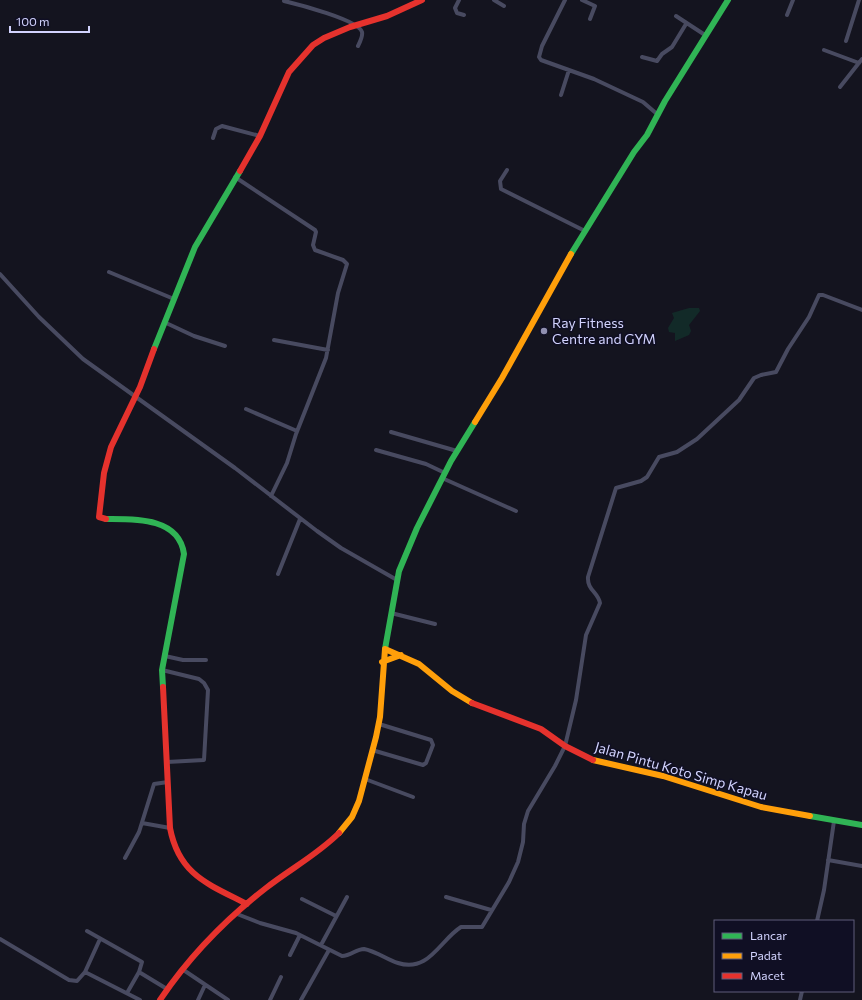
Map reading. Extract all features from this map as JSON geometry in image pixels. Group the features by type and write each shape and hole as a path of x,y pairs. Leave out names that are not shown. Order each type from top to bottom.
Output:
{"street":[{"path":"284,0 335,16 355,25 361,29 362,33 358,46"},
{"path":"247,904 189,872 180,861 173,848 170,828 162,670 170,635 184,554 183,547 176,536 160,523 144,519 99,517 98,513 104,473 108,456 117,432 135,396 195,248 260,136 281,93 288,72 313,45 324,38 355,25 387,16 422,0"},
{"path":"459,0 455,8 456,13 464,15"},
{"path":"494,0 504,6"},
{"path":"565,0 542,46 539,57 544,62 585,75 643,102 657,114"},
{"path":"582,0 593,2 595,6 590,19"},
{"path":"160,1000 182,969 247,904 341,830 351,818 357,807 379,724 382,662 397,580 416,528 443,475 502,378 585,231 634,152 647,134 657,114 728,0"},
{"path":"787,15 793,0"},
{"path":"846,41 859,0"},
{"path":"676,16 686,24 705,35"},
{"path":"642,57 657,62 662,54 672,47 686,24"},
{"path":"824,50 860,61 840,87"},
{"path":"561,95 569,70"},
{"path":"213,138 216,129 222,126 260,136"},
{"path":"507,170 500,181 502,189 585,231"},
{"path":"235,177 315,230 316,232 313,245 315,250 343,260 347,264 338,293 328,350 297,431 287,463 271,496"},
{"path":"109,272 174,299"},
{"path":"0,274 61,340 83,359 235,468 300,519 341,548 397,580"},
{"path":"237,914 260,924 300,935 329,950 348,956 358,950 364,949 398,963 413,965 422,963 429,959 461,927 482,927 509,882 518,862 523,842 524,824 528,811 555,766 565,746 576,700 586,635 600,603 600,600 588,586 588,577 616,488 641,481 647,477 659,457 677,452 721,418 739,400 754,378 776,372 788,349 809,317 819,295 823,295 862,310"},
{"path":"164,322 194,336 225,346"},
{"path":"274,340 328,350"},
{"path":"246,409 297,431"},
{"path":"391,432 457,451"},
{"path":"376,450 426,464 443,475 516,511"},
{"path":"278,574 300,519"},
{"path":"390,613 435,624"},
{"name":"Jalan Pintu Koto Simp Kapau","path":"385,649 419,664 452,691 468,701 541,729 565,746 597,762 663,776 761,807 862,825"},
{"path":"382,662 401,655"},
{"path":"165,656 183,660 206,660"},
{"path":"162,670 199,679 204,683 208,690 204,760 167,762"},
{"path":"372,750 423,765 426,763 433,745 431,740 379,724"},
{"path":"365,779 413,796"},
{"path":"125,858 142,822 154,784 168,782"},
{"path":"817,920 834,821"},
{"path":"142,822 170,828"},
{"path":"828,860 862,866"},
{"path":"321,945 347,896"},
{"path":"446,897 491,910"},
{"path":"302,899 336,916"},
{"path":"87,931 141,960 143,964 140,972 127,993"},
{"path":"290,956 300,935"},
{"path":"0,939 69,980 77,981 85,972 100,938"},
{"path":"301,1000 329,950"},
{"path":"182,969 228,1000"},
{"path":"85,972 140,1000"},
{"path":"140,972 167,989"},
{"path":"270,1000 281,977"},
{"path":"198,1000 205,985"}],"green space":[{"path":"689,308 699,308 700,311 689,325 691,331 689,335 675,341 675,333 669,332 668,328 674,318 672,313"}],"traffic: fast":[{"path":"571,254 634,152 647,135 665,101 728,0"},
{"path":"154,349 195,247 240,171"},
{"path":"385,649 399,571 417,528 451,461 475,422"},
{"path":"106,519 142,520 154,523 165,527 174,533 180,542 184,554 162,670 163,687"},
{"path":"810,816 862,825"}],"traffic: slow":[{"path":"475,422 502,378 571,254"},
{"path":"339,833 352,817 359,801 376,737 380,717 385,649 419,664 452,691 472,703"},
{"path":"382,662 401,655"},
{"path":"593,760 663,776 761,807 810,816"}],"traffic: jam":[{"path":"240,171 260,136 289,72 313,45 324,38 350,27 387,16 422,0"},
{"path":"106,519 99,517 104,473 111,447 140,387 154,349"},
{"path":"163,687 170,828 174,844 180,857 197,876 208,884 247,904"},
{"path":"472,703 541,729 565,746 593,760"},
{"path":"160,1000 195,954 222,926 266,888 313,855 339,833"}],"place":[{"name":"Ray Fitness Centre and GYM","path":"544,331"}]}
